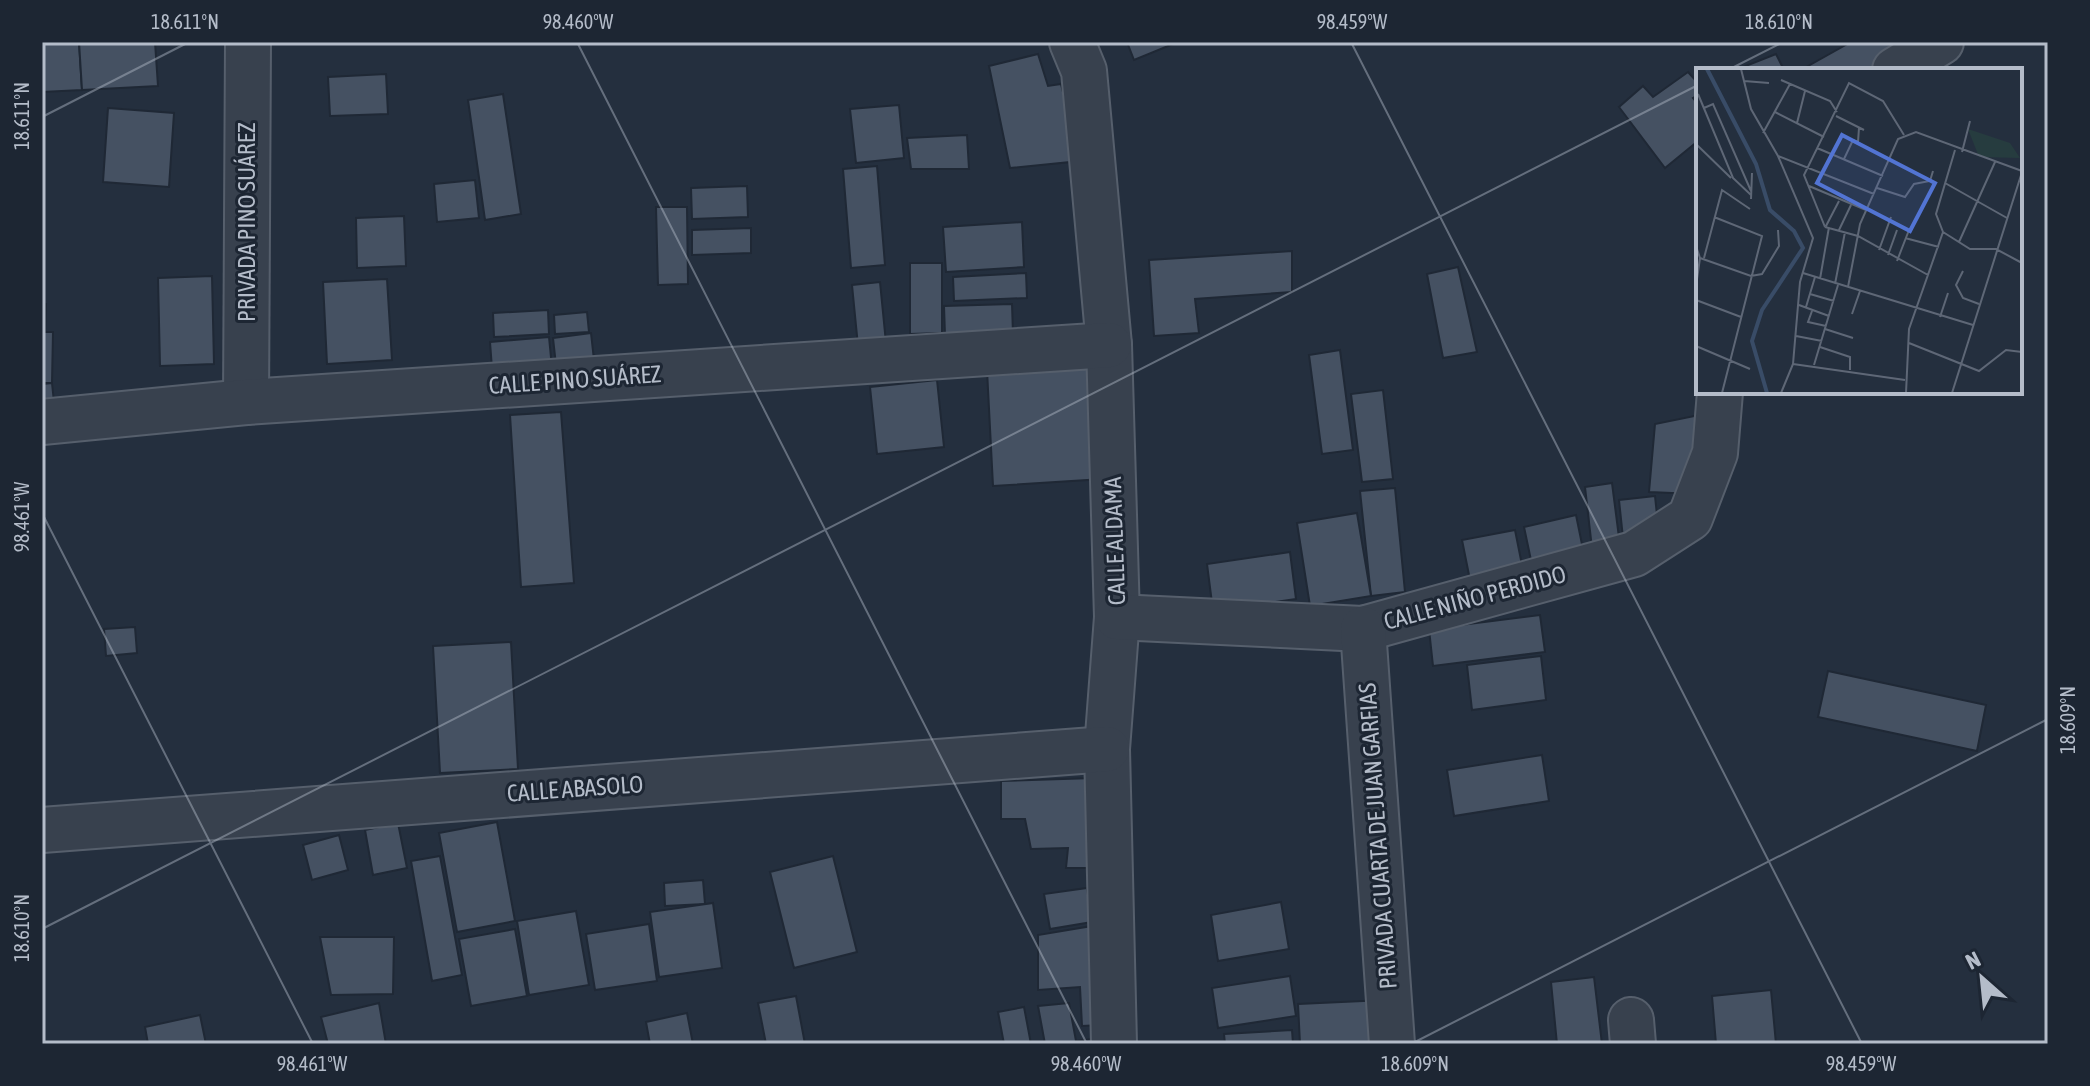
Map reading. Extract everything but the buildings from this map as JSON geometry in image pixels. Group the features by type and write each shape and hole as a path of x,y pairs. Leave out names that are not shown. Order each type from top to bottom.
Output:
{"street":[{"name":"PRIVADA PINO SUÁREZ","path":"246,402 248,42"},
{"name":"CALLE ALDAMA","path":"1072,42 1084,71 1109,345 1117,617 1107,749 1114,1044"},
{"path":"1898,68 1941,42"},
{"name":"CALLE PINO SUÁREZ","path":"42,422 246,402 1109,345"},
{"name":"CALLE NIÑO PERDIDO","path":"1117,617 1363,629 1634,554 1690,518 1715,453 1720,394"},
{"name":"PRIVADA CUARTA DE JUAN GARFIAS","path":"1363,629 1392,1044"},
{"name":"CALLE ABASOLO","path":"42,830 1107,749"}]}
